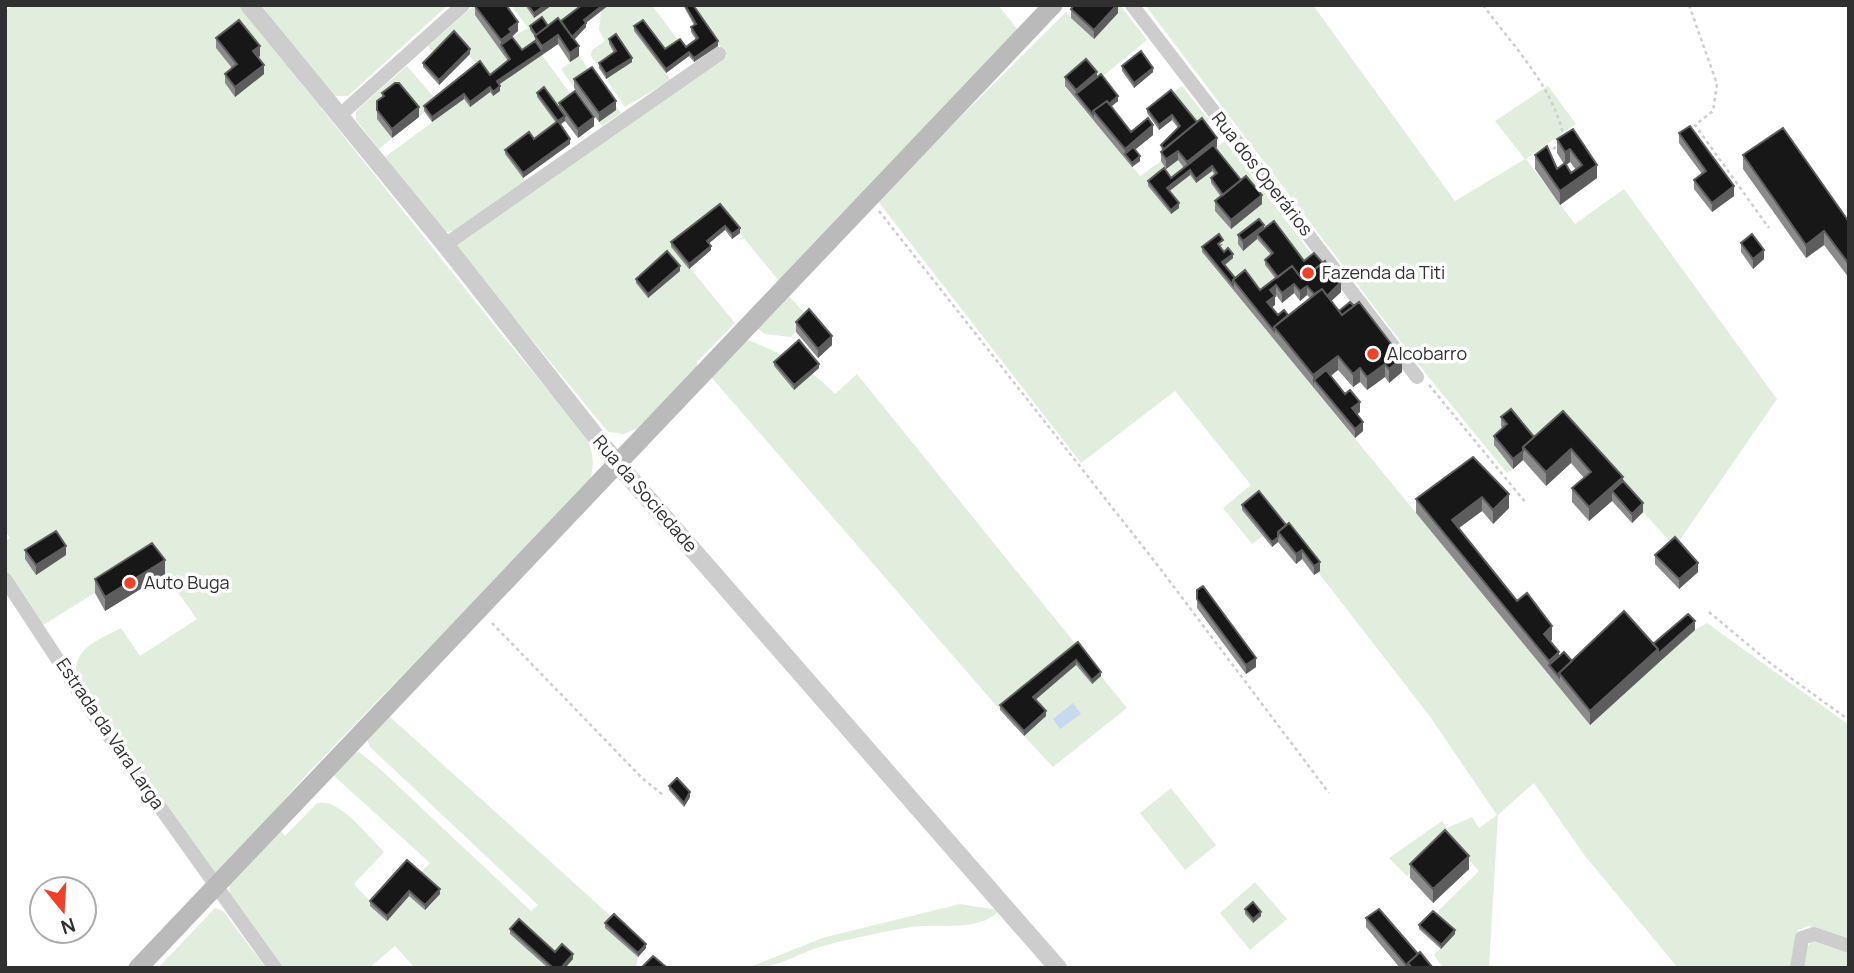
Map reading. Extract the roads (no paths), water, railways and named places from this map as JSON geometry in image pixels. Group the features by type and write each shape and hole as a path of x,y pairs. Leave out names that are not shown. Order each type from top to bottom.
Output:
{"main road":[{"path":"138,968 1052,5"}],"street":[{"name":"Rua da Sociedade","path":"249,5 445,245 616,463 1058,968"},
{"path":"339,116 463,5"},
{"name":"Rua dos Operários","path":"1132,5 1418,377"},
{"path":"445,245 719,54"},
{"name":"Estrada da Vara Larga","path":"5,579 94,715 275,968"},
{"path":"1797,968 1802,938 1814,934 1849,946"}],"water":[{"path":"1073,703 1081,714 1060,729 1053,719"}],"place":[{"name":"Fazenda da Titi","path":"1308,273"},
{"name":"Alcobarro","path":"1373,354"},
{"name":"Auto Buga","path":"130,583"}]}
